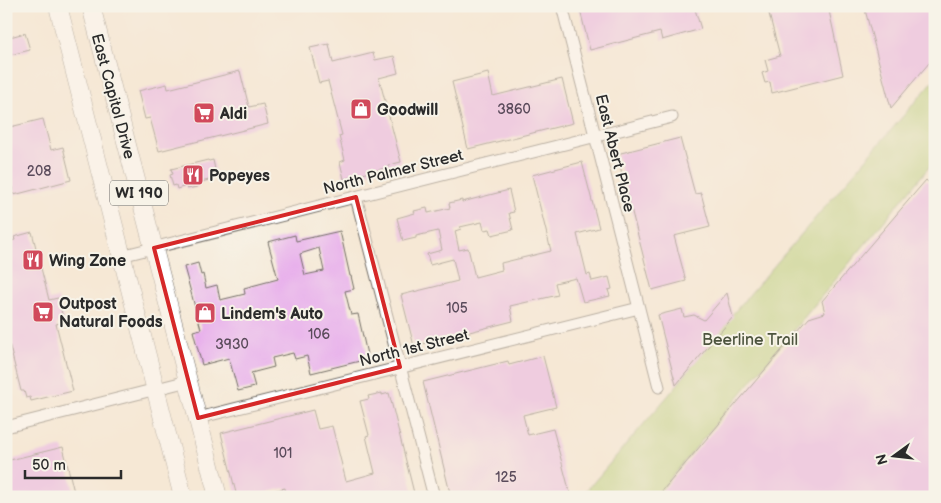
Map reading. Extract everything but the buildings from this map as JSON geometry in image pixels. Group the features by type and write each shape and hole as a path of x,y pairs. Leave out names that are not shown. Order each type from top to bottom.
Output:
{"main road":[{"name":"East Capitol Drive","path":"58,6 155,389"},
{"name":"East Capitol Drive","path":"91,6 198,418"},
{"name":"WI 190","path":"155,389 183,497"},
{"name":"WI 190","path":"198,418 218,497"}],"street":[{"name":"East Abert Place","path":"562,6 659,387"},
{"name":"North Palmer Street","path":"121,256 672,118"},
{"path":"356,197 434,497"},
{"name":"North 1st Street","path":"198,418 639,308"},
{"path":"6,427 188,381"}],"highlighted area":[{"path":"356,197 400,367 198,418 154,248"}],"green space":[{"name":"Beerline Trail","path":"935,79 935,160 655,497 581,497 673,390 731,316"}],"place":[{"name":"Goodwill","path":"361,109"},
{"name":"Aldi","path":"204,113"},
{"name":"Popeyes","path":"193,175"},
{"name":"Wing Zone","path":"33,260"},
{"name":"Outpost Natural Foods","path":"43,312"},
{"name":"Lindem's Auto","path":"205,313"}]}
